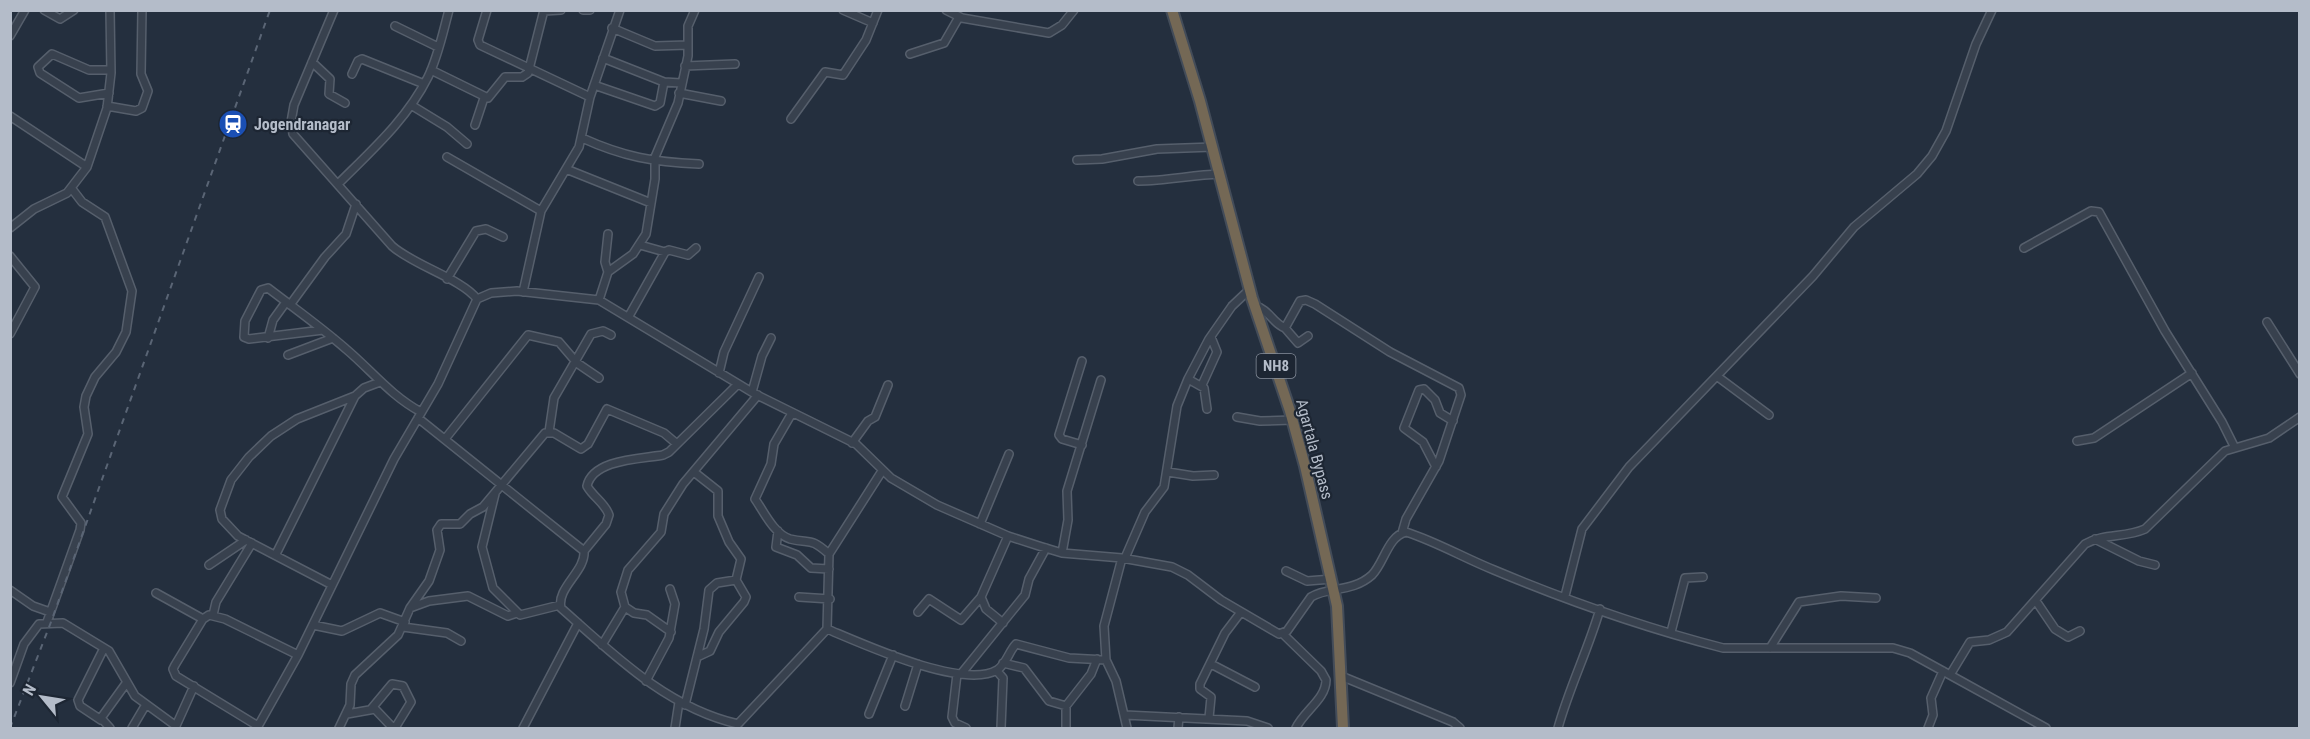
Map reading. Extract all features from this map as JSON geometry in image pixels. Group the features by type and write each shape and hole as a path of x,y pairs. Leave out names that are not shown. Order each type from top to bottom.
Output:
{"highway":[{"name":"Agartala Bypass","path":"1172,10 1213,147 1255,306 1293,420 1332,579 1341,676 1343,729"}],"street":[{"path":"44,10 60,19 74,10"},
{"path":"10,228 34,209 72,189 87,167 109,93 110,10"},
{"path":"107,106 136,111 144,103 148,91 141,74 142,10"},
{"path":"333,10 294,105 291,127 297,140 339,183 400,253 477,299"},
{"path":"339,183 399,122 411,105 430,70 449,10"},
{"path":"487,10 478,39 480,45 590,97"},
{"path":"430,70 484,98 490,96 505,77 522,77 530,69 544,11 561,10"},
{"path":"583,10 590,10"},
{"path":"523,292 541,211 582,138 590,97 620,10"},
{"path":"608,272 633,254 647,230 654,162 662,135 677,108 688,45 688,26 695,10"},
{"path":"843,10 873,23"},
{"path":"791,119 825,72 843,75 878,10"},
{"path":"946,10 959,17 1049,33 1062,25 1074,10"},
{"path":"1565,596 1577,541 1589,518 1629,467 1813,276 1854,227 1917,174 1932,156 1946,131 1976,44 1992,10"},
{"path":"11,35 24,11"},
{"path":"910,54 944,43 959,17"},
{"path":"395,26 438,47"},
{"path":"612,28 658,46 688,45"},
{"path":"109,93 79,98 40,73 38,67 52,54 89,69 111,70"},
{"path":"603,58 664,82 681,83"},
{"path":"352,74 358,61 363,59 424,84"},
{"path":"312,62 330,79 329,94 345,103"},
{"path":"685,66 735,64"},
{"path":"594,85 655,106 660,103 664,82"},
{"path":"680,93 721,101"},
{"path":"475,125 484,98"},
{"path":"411,105 447,127 467,144"},
{"path":"11,118 87,167"},
{"path":"582,138 616,153 654,162 699,164"},
{"path":"1077,160 1102,159 1157,149 1213,147"},
{"path":"447,157 541,211"},
{"path":"566,169 651,203"},
{"path":"1138,181 1162,181 1185,175 1220,174"},
{"path":"47,622 80,530 81,523 62,497 88,434 86,396 95,377 116,352 126,332 132,291 105,217 82,201 72,189"},
{"path":"268,338 273,320 346,234 356,204"},
{"path":"2024,248 2070,221 2091,211 2099,212 2165,331 2234,446"},
{"path":"447,279 476,231 486,229 503,237"},
{"path":"599,300 608,272 605,262 608,234"},
{"path":"640,245 688,255 696,248"},
{"path":"629,316 665,252"},
{"path":"10,256 35,287 10,334"},
{"path":"719,374 724,352 759,277"},
{"path":"322,330 246,339 245,321 264,288 288,304 333,338 368,368 380,382 445,439 584,551"},
{"path":"1127,729 1125,715 1106,660 1104,621 1123,558 1145,512 1162,492 1168,472 1177,406 1188,379 1211,337 1232,306 1250,289"},
{"path":"298,655 213,615 203,619 173,669 176,676 257,727 298,655 368,510 448,363 477,299 491,293 523,292 599,300 629,316 719,374 852,442 882,471 937,505 1008,536 1062,553 1123,558 1156,563 1177,570 1240,612 1276,633 1283,634 1321,671 1326,680 1323,692 1301,718 1296,729"},
{"path":"1283,634 1311,597 1358,585 1371,576 1402,533 1406,519 1436,467 1461,395 1459,387 1390,352 1328,311 1303,299 1285,328"},
{"path":"1255,306 1264,308 1298,343 1308,336"},
{"path":"2267,322 2300,374"},
{"path":"549,432 552,403 575,361 594,332 611,335"},
{"path":"445,439 528,335 559,342 575,361 599,378"},
{"path":"1207,409 1202,385 1217,352 1211,337"},
{"path":"288,355 333,338"},
{"path":"670,632 644,613 633,614 625,607 620,596 628,570 661,532 663,514 755,394 762,356 771,338"},
{"path":"1082,361 1059,435 1062,439 1082,445"},
{"path":"2077,441 2094,438 2192,373"},
{"path":"1718,377 1769,414"},
{"path":"1188,379 1202,385"},
{"path":"1062,553 1068,520 1067,491 1101,380"},
{"path":"276,554 355,396 364,387 380,382"},
{"path":"560,605 562,597 584,559 584,551 606,524 609,515 606,508 589,490 587,486 590,478 602,467 663,455 738,384"},
{"path":"852,442 875,417 888,385"},
{"path":"1436,467 1423,442 1404,428 1419,390 1424,389 1435,400 1437,411 1453,421"},
{"path":"332,585 234,534 219,514 231,480 253,453 277,431 297,419 355,396"},
{"path":"549,432 581,449 588,444 606,411 610,409 664,433 677,444"},
{"path":"792,413 774,444 770,467 755,496 778,531 790,538 813,540 829,554"},
{"path":"1238,417 1260,421 1293,420"},
{"path":"1929,729 1933,715 1931,698 1946,673 1970,642 1989,640 2007,632 2078,550 2095,539 2135,534 2145,529 2215,458 2234,446 2269,438 2300,417"},
{"path":"339,729 346,714 355,675 395,639 410,608 432,576 440,550 437,530 439,526 441,524 460,524 470,514 483,507 541,437 549,432"},
{"path":"980,524 1009,454"},
{"path":"560,605 602,645 646,681 682,703 741,726 827,629 830,599 829,554 882,471"},
{"path":"694,472 718,491 718,516 727,537 741,559 736,580 746,599 717,636 710,651 697,657"},
{"path":"1168,472 1193,476 1214,475"},
{"path":"495,494 482,548 492,588 517,613 525,615 560,605"},
{"path":"778,531 776,547 797,555 811,568 829,569"},
{"path":"1402,533 1418,536 1494,570 1600,609 1723,648 1893,648 1910,653 2046,729"},
{"path":"918,612 929,599 961,620 981,597 1008,536"},
{"path":"2095,539 2139,561 2155,565"},
{"path":"208,565 249,541"},
{"path":"213,615 216,602 249,541"},
{"path":"966,729 956,723 952,717 959,674 1028,591 1029,579 1046,548"},
{"path":"1286,571 1307,581 1332,579"},
{"path":"1671,633 1684,578 1703,577"},
{"path":"675,729 697,657 711,586 736,580"},
{"path":"646,681 668,643 675,601 670,589"},
{"path":"10,590 35,608 50,612"},
{"path":"156,593 203,619"},
{"path":"410,608 429,601 468,596 508,616 517,613"},
{"path":"1770,648 1799,602 1841,596 1876,598"},
{"path":"799,597 830,599"},
{"path":"981,597 986,609 1003,623"},
{"path":"2036,601 2061,634 2068,637 2080,631"},
{"path":"602,645 625,607"},
{"path":"1558,729 1600,609"},
{"path":"1209,718 1211,698 1200,689 1200,684 1225,633 1240,612"},
{"path":"313,625 342,631 380,613 404,624 447,633 461,641"},
{"path":"10,683 26,640 39,624 47,622 63,623 112,654 135,696 175,727 194,687"},
{"path":"523,729 562,660 578,623"},
{"path":"704,629 717,636"},
{"path":"827,629 918,664 959,674 983,674 997,671 1013,646 1020,643 1069,658 1106,660"},
{"path":"104,648 78,700 80,706 110,729"},
{"path":"869,714 892,655"},
{"path":"1066,729 1065,706 1091,674 1097,660"},
{"path":"1004,663 1023,668 1049,701 1054,705 1065,706"},
{"path":"905,706 918,664"},
{"path":"1211,664 1255,687"},
{"path":"997,671 1003,678 1001,729"},
{"path":"1341,676 1453,722 1460,729"},
{"path":"101,720 102,714 127,682"},
{"path":"346,714 372,708 392,684 403,686 411,702 394,729 381,713 372,708"},
{"path":"132,729 145,706"},
{"path":"1125,715 1247,721 1268,729"},
{"path":"1178,729 1179,717"}],"railway":[{"path":"10,728 51,622 270,10"}],"place":[{"name":"Jogendranagar","path":"233,124"}]}
